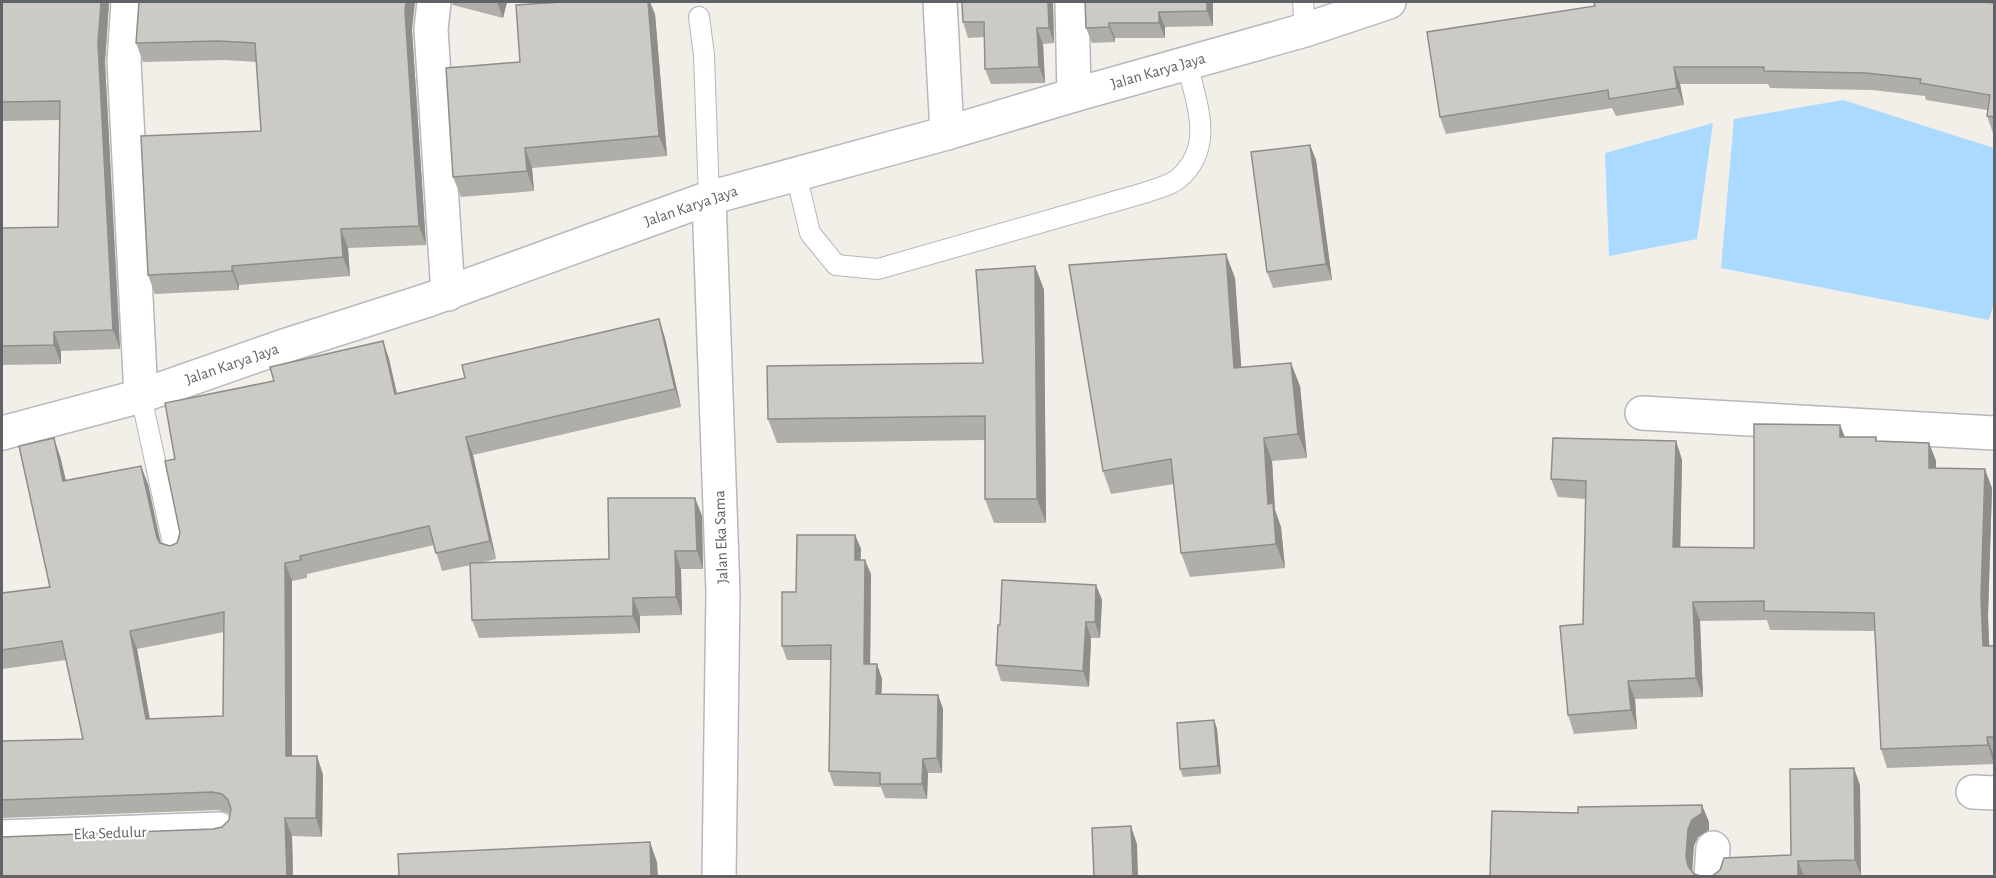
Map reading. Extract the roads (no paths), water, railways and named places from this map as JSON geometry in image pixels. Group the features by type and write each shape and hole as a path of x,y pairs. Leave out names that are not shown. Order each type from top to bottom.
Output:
{"street":[{"path":"128,2 124,61 141,396"},
{"path":"434,2 430,29 448,294"},
{"path":"940,2 947,133"},
{"path":"1072,2 1074,95"},
{"name":"Jalan Karya Jaya","path":"2,433 141,396 281,347 448,294 709,198 947,133 1187,63 1304,16 1372,4"},
{"name":"Jalan Eka Sama","path":"709,198 723,592 719,876"},
{"path":"1642,413 1995,434"},
{"name":"Eka Sedulur","path":"2,837 219,829"}],"lane":[{"path":"699,16 704,56 709,198"},
{"path":"796,174 810,233 836,265 878,269 889,266 1144,193 1178,181 1198,157 1202,129 1187,63"},
{"path":"141,396 175,553"}],"water":[{"path":"1843,100 1994,148 1994,303 1989,320 1721,268 1734,119"},
{"path":"1713,123 1697,239 1609,256 1605,153"}]}
